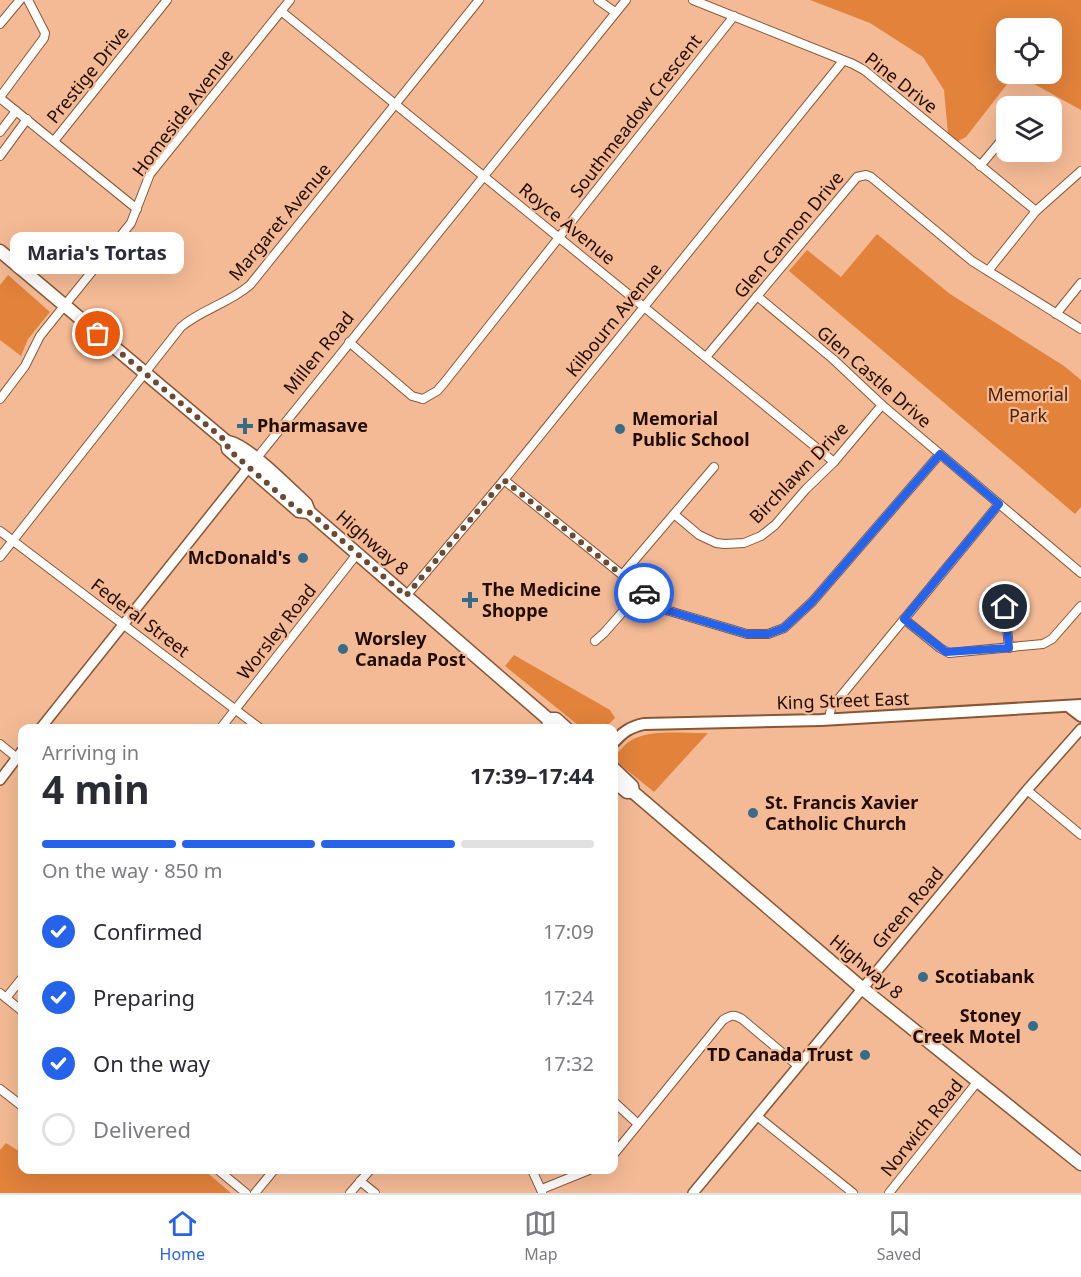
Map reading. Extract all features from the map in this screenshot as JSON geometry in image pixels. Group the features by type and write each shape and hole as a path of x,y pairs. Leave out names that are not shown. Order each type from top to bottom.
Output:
{"main road":[{"name":"Highway 8","path":"0,251 227,442 234,442 252,463 306,504 309,512 551,724"},
{"name":"King Street East","path":"618,738 633,726 644,724 829,719 1081,705"},
{"path":"1068,706 1081,716"},
{"name":"Highway 8","path":"618,774 632,786 633,792 863,989 1081,1164"},
{"name":"Highway 8","path":"618,784 627,792 633,792"}],"street":[{"path":"0,24 20,0"},
{"path":"28,0 45,33 44,39 0,97 137,209"},
{"name":"Prestige Drive","path":"54,141 167,0"},
{"name":"Homeside Avenue","path":"0,399 25,366 40,336 131,223 150,174 290,0"},
{"name":"Margaret Avenue","path":"0,557 181,327 190,320 231,300 250,285 479,0"},
{"path":"598,0 615,12"},
{"name":"Millen Road","path":"44,724 626,0"},
{"name":"Pine Drive","path":"693,0 853,64 871,75 1036,211"},
{"name":"Royce Avenue","path":"281,11 834,462"},
{"name":"Southmeadow Crescent","path":"423,399 442,385 734,16"},
{"name":"Kilbourn Avenue","path":"406,596 504,480 843,61"},
{"path":"0,132 16,111"},
{"path":"0,156 27,119"},
{"path":"980,166 996,147"},
{"path":"988,271 1036,211 1081,171"},
{"name":"Glen Cannon Drive","path":"706,357 860,175 871,177 972,261 1081,329"},
{"path":"1056,314 1081,283"},
{"name":"Glen Castle Drive","path":"757,296 1081,573"},
{"path":"349,342 412,396 423,399 418,410"},
{"name":"Birchlawn Drive","path":"674,514 708,539 725,544 744,543 768,531 834,462 882,405"},
{"path":"504,480 666,610 747,634 768,634 784,628 812,602 940,454"},
{"path":"622,575 714,467"},
{"path":"829,719 831,708 999,504"},
{"name":"Federal Street","path":"0,531 255,724"},
{"name":"Worsley Road","path":"224,724 357,554"},
{"path":"595,641 641,591"},
{"path":"904,619 946,652 1009,648 1048,642 1081,606"},
{"path":"1005,607 1009,648"},
{"name":"Green Road","path":"693,1193 1027,790 1081,729"},
{"path":"0,744 18,755"},
{"path":"0,780 18,760"},
{"path":"1027,790 1081,835"},
{"path":"18,982 3,995 18,1008"},
{"path":"618,1149 723,1020 731,1015 742,1019 798,1066"},
{"name":"Norwich Road","path":"889,1193 978,1081"},
{"path":"0,1089 18,1103"},
{"path":"618,1106 638,1124"},
{"path":"756,1116 853,1193"},
{"path":"223,1174 246,1193"},
{"path":"255,1193 270,1174"},
{"path":"350,1193 366,1174"},
{"path":"534,1174 542,1191 580,1174"},
{"path":"360,1181 375,1193"}],"green space":[{"path":"810,0 1081,0 1081,110 1062,99 1062,96 1056,96 1034,84 1062,84 1062,18 996,18 996,84 1007,84 966,137 956,142 948,134 944,90 923,57 870,23"},
{"name":"Memorial Park","path":"877,234 950,294 1064,366 1081,380 1081,507 1075,514 789,271 807,250 841,277"},
{"path":"8,275 50,312 28,339 21,356 0,340 0,285"},
{"path":"514,655 610,710 615,718 609,724 577,724 505,666"},
{"path":"663,733 708,733 654,792 618,763 618,753 632,740 641,736"},
{"path":"6,1143 18,1150 18,1174 209,1174 231,1193 0,1193 0,1150"}],"way so far":[{"path":"98,334 227,442 228,449 286,500 299,511 309,512 406,596 504,480 644,593"}],"place":[{"name":"Maria's Tortas","path":"98,334"},
{"name":"Pharmasave","path":"245,426"},
{"name":"Memorial Public School","path":"620,429"},
{"name":"McDonald's","path":"303,558"},
{"name":"The Medicine Shoppe","path":"470,600"},
{"name":"Worsley Canada Post","path":"343,649"},
{"name":"St. Francis Xavier Catholic Church","path":"753,813"},
{"name":"Scotiabank","path":"923,977"},
{"name":"Stoney Creek Motel","path":"1033,1026"},
{"name":"TD Canada Trust","path":"865,1055"}],"route":[{"path":"644,593 666,610 747,634 768,634 784,628 812,602 940,454 999,504 904,619 949,653 1009,648 1005,607"}]}
